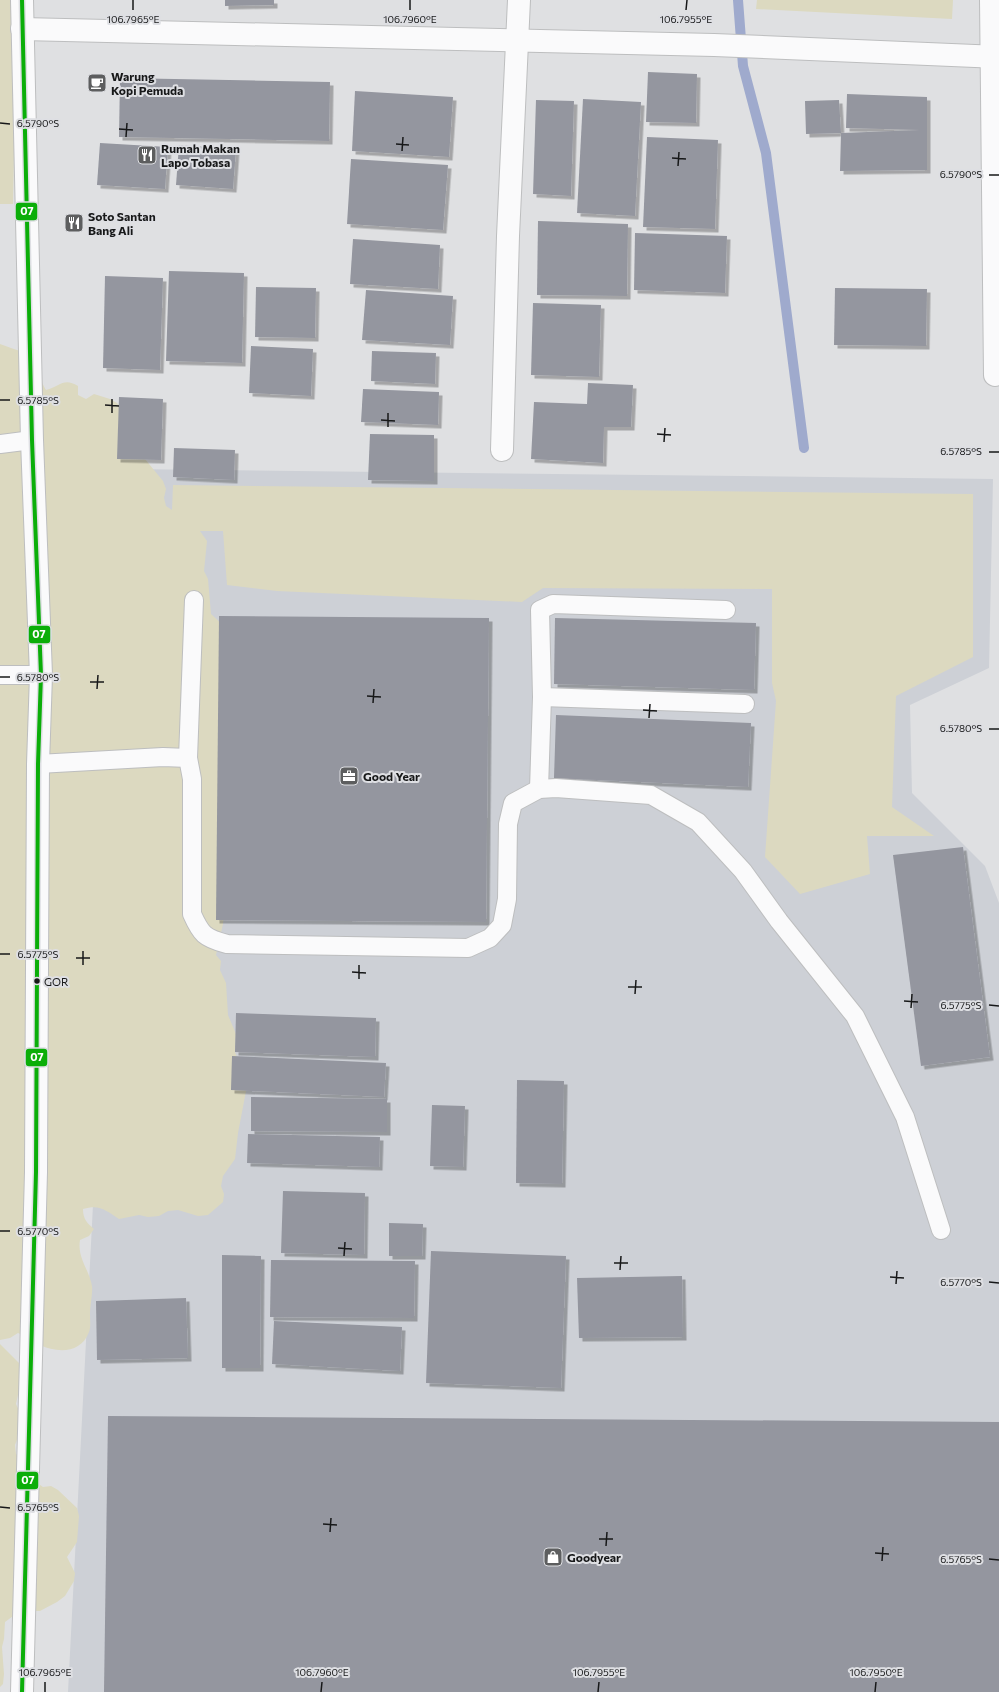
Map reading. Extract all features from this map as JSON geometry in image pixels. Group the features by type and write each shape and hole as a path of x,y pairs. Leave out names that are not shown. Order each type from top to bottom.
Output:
{"street":[{"path":"22,0 32,440 41,675 38,764 36,1172 22,1692"},
{"path":"502,450 508,236 519,0"},
{"path":"991,0 995,57 995,375"},
{"path":"22,29 714,45 995,57"}],"lane":[{"path":"0,444 32,440"},
{"path":"194,600 188,758 192,779 192,914 201,934 216,942 227,944 468,948 490,938 502,925 508,899 508,824 512,803 539,789 556,788 651,795 698,822 743,871 779,921 855,1016 905,1117 941,1230"},
{"path":"539,789 542,697 540,610 553,604 726,610"},
{"path":"0,675 41,675"},
{"path":"542,697 745,704"},
{"path":"38,764 163,757 188,758"}],"shaded area":[{"path":"0,0 17,0 13,204 0,204"},
{"path":"757,0 953,0 952,19 756,9"},
{"path":"0,344 28,356 46,390 62,383 69,382 78,386 78,395 86,399 94,394 117,403 123,411 145,459 163,481 166,489 164,498 166,506 172,510 173,485 973,494 973,657 896,696 892,807 934,836 867,836 870,874 800,894 765,857 776,701 772,683 772,589 543,588 522,602 277,591 227,585 223,531 200,531 207,541 204,571 208,579 211,614 224,626 224,914 216,955 221,961 220,970 226,983 228,1015 236,1034 235,1052 247,1086 238,1133 235,1159 223,1176 221,1186 224,1194 223,1202 208,1215 198,1216 178,1210 168,1211 159,1216 148,1217 139,1215 119,1219 102,1209 94,1207 83,1209 86,1220 94,1229 89,1236 80,1240 80,1252 92,1286 90,1328 85,1339 74,1348 68,1350 47,1348 18,1333 10,1338 0,1340"},
{"path":"125,469 993,479 989,668 910,705 912,793 985,866 999,903 999,1692 68,1692 107,932"},
{"path":"0,1344 19,1363 23,1371 16,1404 24,1421 15,1445 16,1454 30,1464 36,1482 43,1487 51,1486 58,1490 77,1508 79,1516 77,1542 67,1557 75,1573 74,1581 65,1596 40,1611 20,1611 5,1622 2,1647 4,1674 3,1684 0,1687"}],"building":[{"path":"225,0 274,0 274,5 225,6"},
{"path":"648,72 697,74 696,123 646,122"},
{"path":"120,78 330,82 329,141 119,137"},
{"path":"355,91 453,97 449,157 352,151"},
{"path":"847,94 927,97 927,170 840,171 841,133 920,130 846,128"},
{"path":"583,99 641,102 635,216 577,213"},
{"path":"536,100 574,101 571,196 533,194"},
{"path":"839,100 841,133 806,134 805,101"},
{"path":"647,137 718,140 715,229 643,227"},
{"path":"100,143 168,147 165,189 97,185"},
{"path":"179,145 236,149 233,189 176,185"},
{"path":"351,159 448,165 443,230 347,224"},
{"path":"538,221 628,224 627,296 537,295"},
{"path":"635,233 727,236 725,293 634,290"},
{"path":"353,239 440,245 438,289 350,284"},
{"path":"169,271 244,273 242,363 166,361"},
{"path":"105,276 163,278 160,370 103,368"},
{"path":"256,287 316,288 315,338 255,337"},
{"path":"835,288 927,289 926,346 834,345"},
{"path":"366,290 453,296 450,345 362,340"},
{"path":"533,303 601,305 599,377 531,375"},
{"path":"251,346 313,349 311,396 249,393"},
{"path":"372,351 436,353 435,384 371,381"},
{"path":"588,383 633,385 631,427 604,427 603,463 531,459 534,402 587,404"},
{"path":"363,389 439,392 438,425 361,422"},
{"path":"119,397 163,399 161,460 117,459"},
{"path":"370,434 434,435 434,481 368,480"},
{"path":"174,448 235,450 234,480 173,477"},
{"path":"219,616 489,618 486,922 216,920"},
{"path":"555,618 756,623 754,690 554,684"},
{"path":"556,715 751,723 748,787 554,778"},
{"path":"963,847 990,1057 921,1066 893,855"},
{"path":"236,1013 376,1018 375,1057 235,1052"},
{"path":"232,1056 386,1063 384,1097 231,1090"},
{"path":"517,1080 564,1081 562,1184 516,1183"},
{"path":"251,1097 387,1099 387,1132 251,1131"},
{"path":"432,1105 465,1106 463,1167 430,1166"},
{"path":"248,1134 380,1137 379,1167 247,1163"},
{"path":"283,1191 365,1193 364,1255 281,1253"},
{"path":"389,1223 423,1224 422,1256 389,1256"},
{"path":"431,1251 566,1256 561,1388 426,1383"},
{"path":"222,1255 261,1256 260,1368 222,1368"},
{"path":"271,1260 415,1261 414,1318 270,1317"},
{"path":"682,1276 683,1337 579,1338 577,1278"},
{"path":"186,1298 188,1358 97,1360 96,1301"},
{"path":"274,1321 402,1327 400,1371 272,1364"},
{"name":"Goodyear","path":"108,1416 999,1422 999,1692 104,1692"}],"waterway":[{"path":"738,0 743,66 766,153 804,448"}],"transit line":[{"name":"07","path":"22,0 32,440 41,675 38,764 36,1172 22,1692"}],"place":[{"name":"Warung Kopi Pemuda","path":"97,83"},
{"name":"Rumah Makan Lapo Tobasa","path":"147,155"},
{"name":"Soto Santan Bang Ali","path":"74,223"},
{"name":"Good Year","path":"349,776"},
{"name":"GOR","path":"37,981"},
{"name":"Goodyear","path":"553,1557"}]}
